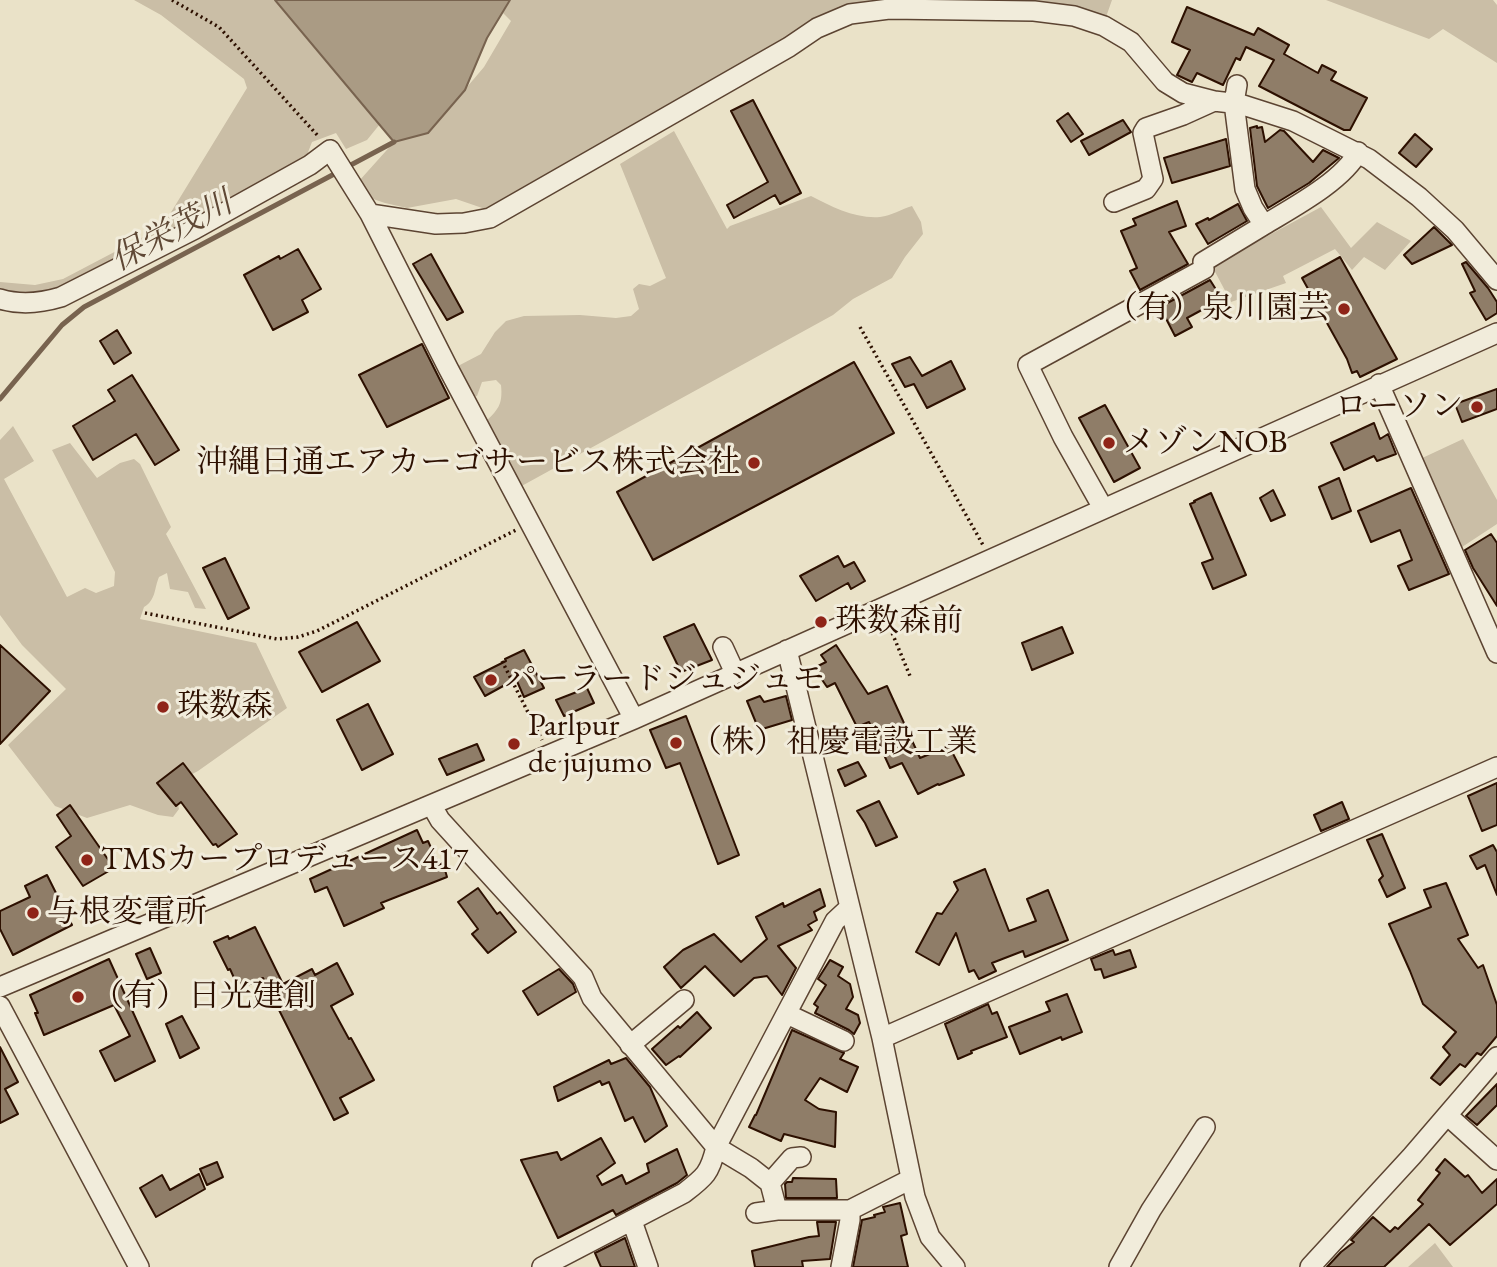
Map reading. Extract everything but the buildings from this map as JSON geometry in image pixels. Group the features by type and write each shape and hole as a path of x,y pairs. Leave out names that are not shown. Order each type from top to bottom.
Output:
{"street":[{"path":"370,214 436,224 490,218 789,47 817,28 850,14 889,9 1034,11 1074,16 1104,26 1130,42 1165,82 1183,93 1228,96 1293,121 1358,152 1419,197 1454,230 1497,280"},
{"path":"1114,202 1146,189 1153,180 1143,133 1146,128 1228,96"},
{"path":"1228,96 1245,189 1264,225"},
{"path":"0,299 30,303 61,297 207,222 310,165 330,150 370,214 634,719"},
{"path":"1102,508 1028,365 1205,269 1203,262 1314,195 1353,162 1358,152"},
{"path":"0,988 634,719 1497,333"},
{"path":"1379,384 1497,653"},
{"path":"723,647 735,673"},
{"path":"787,650 882,1038 921,1217 930,1237 954,1267"},
{"path":"882,1038 1497,768"},
{"path":"432,806 440,820 583,977 592,998 716,1147 770,1182 777,1210"},
{"path":"542,1267 684,1193 705,1178 716,1147 835,921 850,907"},
{"path":"630,1045 684,1000"},
{"path":"0,1006 139,1267"},
{"path":"787,1014 844,1041"},
{"path":"1310,1267 1403,1166 1497,1057"},
{"path":"1447,1115 1497,1160"},
{"path":"1119,1267 1150,1210 1205,1127"},
{"path":"770,1182 792,1158 801,1157"},
{"path":"756,1213 777,1210 850,1210 911,1180"},
{"path":"841,1267 850,1210"},
{"path":"632,1221 648,1267"}],"path":[{"path":"172,0 219,27 330,150"},
{"path":"860,327 990,559"},
{"path":"145,613 277,639 298,637 317,631 530,523"},
{"path":"881,609 911,676"},
{"path":"502,661 549,755"}],"shaded area":[{"path":"134,0 275,0 380,124 367,140 346,149 336,133 312,142 305,160 62,287 26,294 0,291 0,282 35,285 63,279 162,227 247,88 244,79 161,15"},
{"path":"275,0 510,0 487,38 465,90 428,133 394,142"},
{"path":"511,0 1112,0 1106,17 882,4 494,212 456,199 407,208 367,197 359,181 394,142 428,133 484,67 511,21 503,13"},
{"path":"1326,0 1493,0 1497,5 1497,63 1443,29 1429,39"},
{"path":"674,131 727,229 811,196 844,211 871,217 888,215 912,206 921,222 923,234 892,278 853,299 833,315 518,488 484,423 498,407 501,385 496,380 482,382 477,396 472,397 458,366 481,354 495,332 506,321 524,316 580,315 616,318 631,316 639,309 633,289 639,284 650,286 666,278 620,164"},
{"path":"1321,207 1351,248 1377,222 1411,241 1385,270 1364,257 1352,270 1335,249 1283,276 1286,283 1231,302 1212,266"},
{"path":"13,426 34,461 4,479 67,597 85,588 96,593 114,586 115,572 52,450 70,443 97,478 120,463 134,459 140,464 171,527 166,534 206,609 195,608 188,592 170,589 167,573 159,577 153,598 144,607 140,619 256,643 287,708 198,771 173,784 179,809 173,817 158,815 130,805 87,818 55,806 8,745 66,689 22,645 0,615 0,440"},
{"path":"1463,439 1497,500 1497,524 1459,549 1418,460"},
{"path":"1435,1243 1453,1267 1408,1267"}],"waterway":[{"name":"保栄茂川","path":"347,167 394,142"},
{"name":"保栄茂川","path":"0,399 62,325 84,307 338,172"}],"place":[{"name":"（有）泉川園芸","path":"1344,309"},
{"name":"ローソン","path":"1477,407"},
{"name":"メゾンNOB","path":"1109,443"},
{"name":"沖縄日通エアカーゴサービス株式会社","path":"754,463"},
{"name":"珠数森前","path":"821,622"},
{"name":"パーラードジュジュモ","path":"491,680"},
{"name":"珠数森","path":"163,707"},
{"name":"（株）祖慶電設工業","path":"676,743"},
{"name":"Parlpur de jujumo","path":"514,744"},
{"name":"TMSカープロデュース417","path":"87,860"},
{"name":"与根変電所","path":"33,913"},
{"name":"（有）日光建創","path":"78,997"}]}
